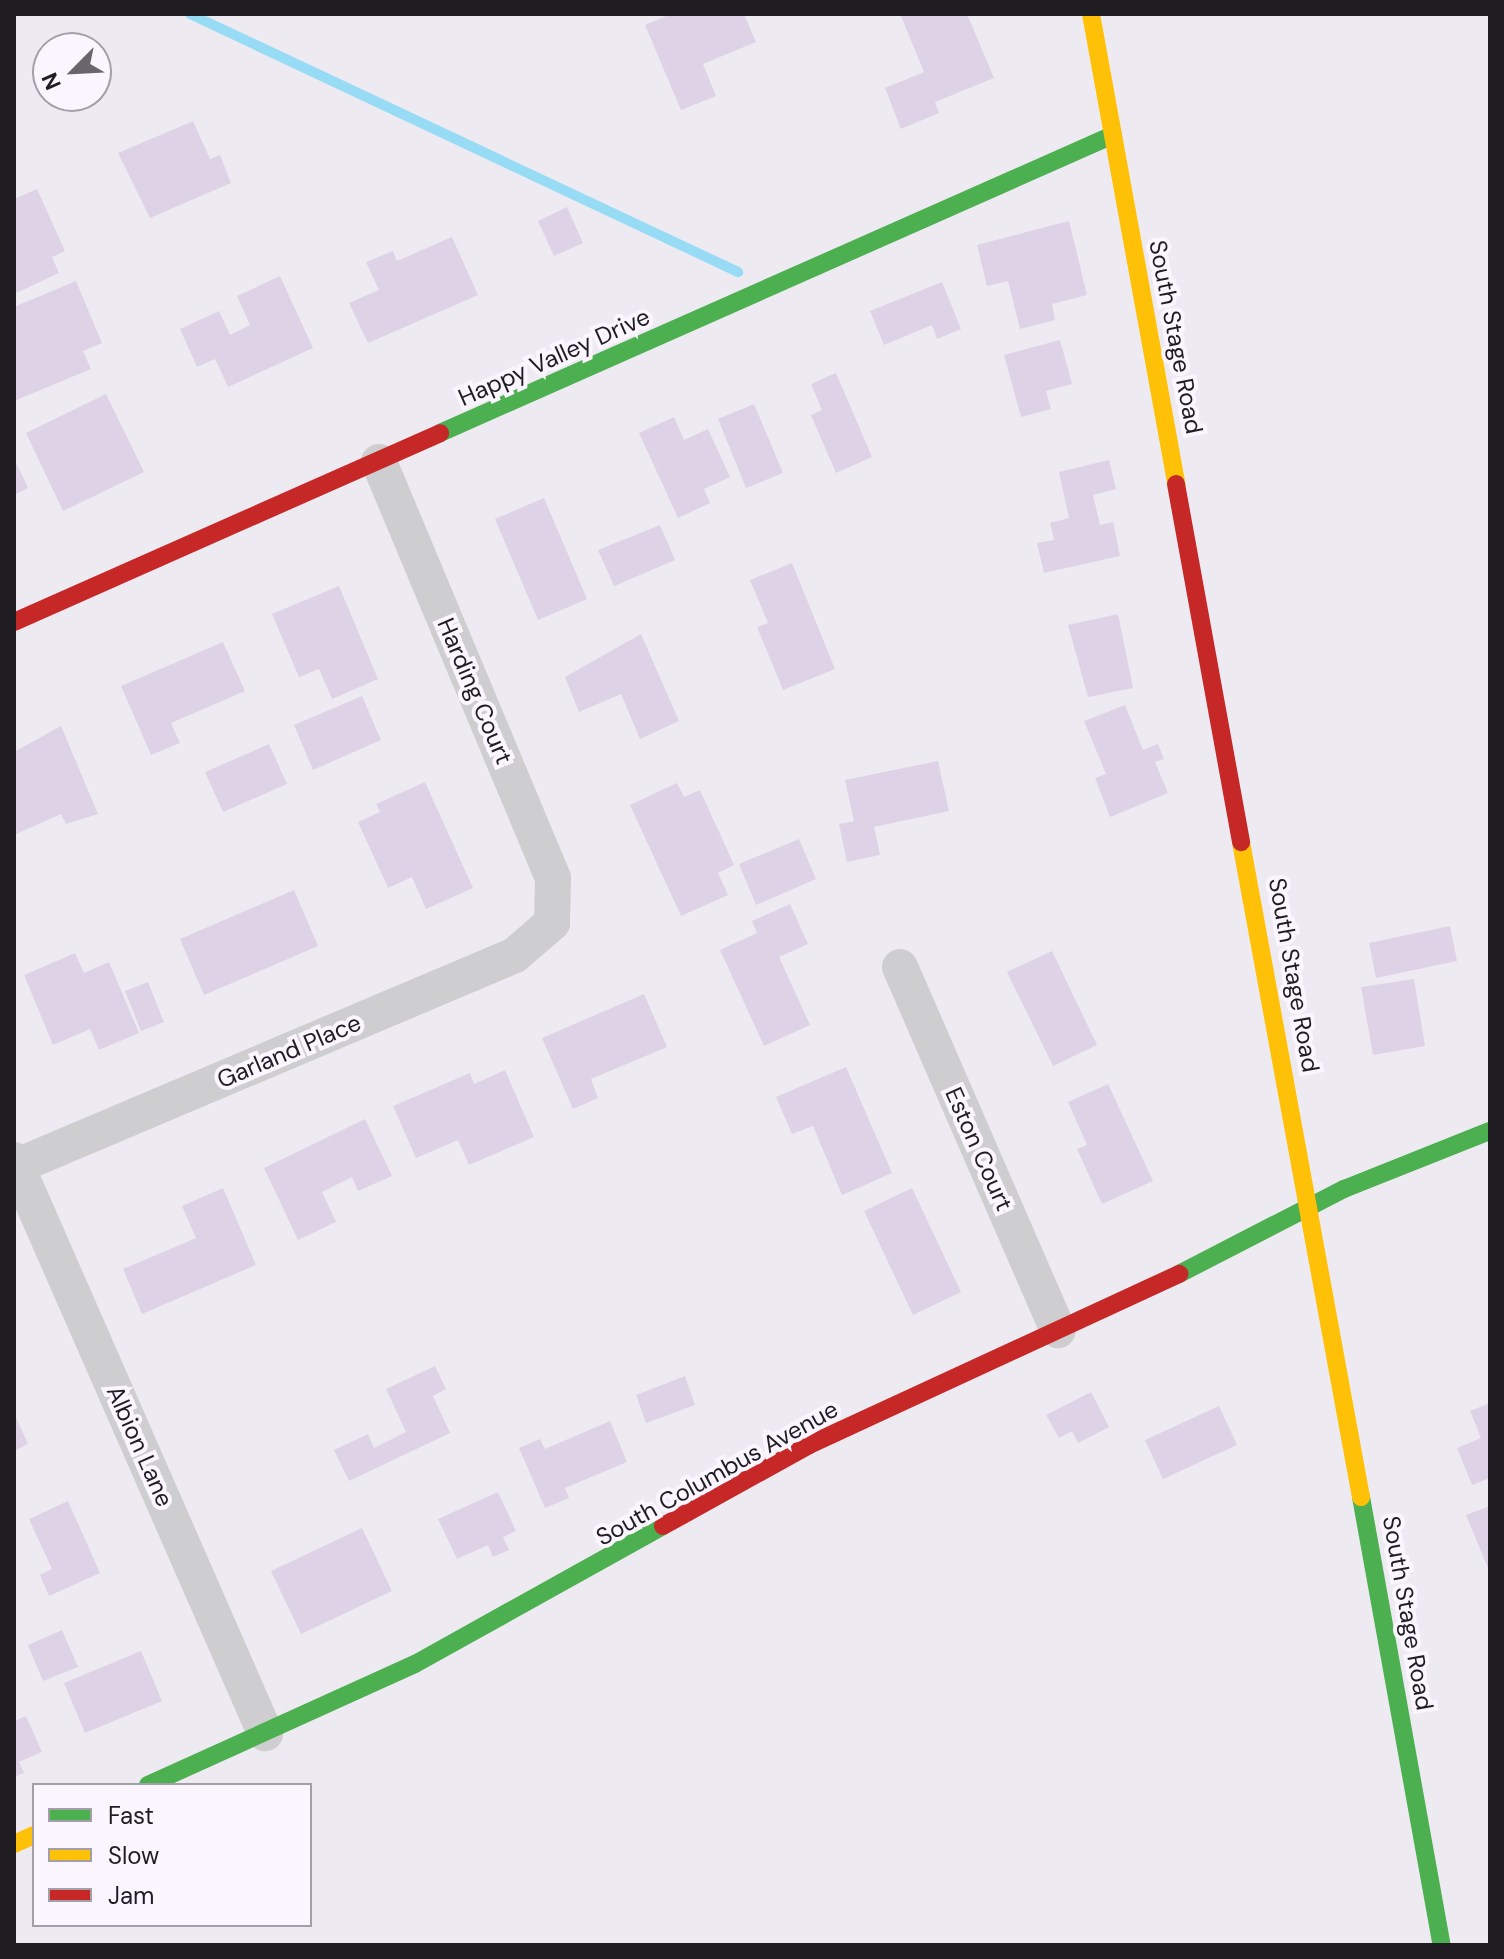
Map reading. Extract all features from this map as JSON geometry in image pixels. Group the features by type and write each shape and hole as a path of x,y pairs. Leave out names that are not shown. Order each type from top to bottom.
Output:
{"main road":[{"name":"South Stage Road","path":"1091,14 1312,1207 1442,1945"},
{"name":"Happy Valley Drive","path":"14,622 1113,135"},
{"name":"South Columbus Avenue","path":"152,1783 451,1645 809,1445 1058,1330 1312,1207 1490,1131"}],"street":[{"name":"Harding Court","path":"379,462 553,878 552,923"},
{"name":"Garland Place","path":"15,1163 515,955 552,923"},
{"name":"Eston Court","path":"900,967 1058,1330"},
{"name":"Albion Lane","path":"15,1163 265,1733"}],"building":[{"path":"671,14 744,14 756,42 703,64 716,96 681,110 645,25"},
{"path":"900,14 967,14 994,78 935,102 939,113 901,129 885,88 924,72"},
{"path":"193,121 210,159 220,155 231,183 150,218 118,153"},
{"path":"37,189 65,251 52,257 59,273 14,294 14,199"},
{"path":"567,207 583,243 554,256 538,221"},
{"path":"1069,221 1087,295 1052,304 1055,320 1020,329 1008,281 987,286 977,245"},
{"path":"452,237 478,295 368,343 349,303 379,290 366,262 393,251 397,261"},
{"path":"280,276 313,348 228,387 215,359 197,367 180,329 219,311 230,335 250,325 237,296"},
{"path":"76,281 102,343 83,351 91,369 14,401 14,307"},
{"path":"942,282 961,329 937,339 932,325 884,345 870,311"},
{"path":"1060,340 1072,384 1046,391 1051,409 1021,417 1004,355"},
{"path":"836,373 872,457 836,473 811,415 822,410 811,384"},
{"path":"106,394 144,472 63,511 26,433"},
{"path":"754,404 783,473 746,488 718,419"},
{"path":"674,417 684,440 708,429 730,477 704,489 710,503 678,518 639,433"},
{"path":"14,458 28,488 14,495"},
{"path":"1109,460 1116,489 1093,495 1100,525 1113,522 1120,556 1044,573 1037,543 1054,540 1050,523 1069,518 1059,472"},
{"path":"544,498 587,599 538,620 495,519"},
{"path":"660,525 675,560 614,586 598,550"},
{"path":"792,563 835,669 783,690 757,627 768,623 750,580"},
{"path":"339,586 378,679 332,699 319,669 299,677 272,614"},
{"path":"1118,614 1133,688 1088,697 1068,625"},
{"path":"641,634 679,721 640,739 621,694 579,712 565,677"},
{"path":"223,642 245,691 171,723 180,743 151,755 121,686"},
{"path":"362,696 381,740 313,770 294,725"},
{"path":"1125,705 1143,750 1158,744 1164,759 1155,762 1168,793 1110,817 1095,778 1106,774 1084,721"},
{"path":"61,726 98,814 66,824 61,814 14,835 14,752"},
{"path":"269,744 287,784 223,812 205,772"},
{"path":"938,761 949,811 874,827 880,855 847,862 839,824 854,821 845,780"},
{"path":"425,782 473,888 426,909 412,877 388,888 358,822 380,812 376,804"},
{"path":"677,783 684,797 700,790 734,865 718,873 728,895 681,916 630,805"},
{"path":"799,839 816,879 756,905 739,864"},
{"path":"294,890 318,946 204,995 180,939"},
{"path":"790,904 808,944 779,957 810,1025 764,1046 720,950 757,933 752,921"},
{"path":"1450,926 1457,961 1376,978 1369,943"},
{"path":"1052,951 1097,1045 1053,1066 1007,972"},
{"path":"75,953 84,973 109,962 139,1033 99,1050 90,1029 53,1045 24,975"},
{"path":"1414,979 1425,1046 1373,1055 1361,987"},
{"path":"148,982 164,1022 141,1031 125,991"},
{"path":"644,994 667,1047 591,1079 598,1098 573,1109 542,1038"},
{"path":"846,1067 892,1173 842,1195 813,1126 792,1134 776,1097"},
{"path":"505,1070 534,1137 469,1165 458,1140 416,1158 393,1106 470,1073 474,1084"},
{"path":"1108,1084 1153,1181 1102,1204 1077,1149 1087,1145 1068,1102"},
{"path":"365,1119 392,1176 358,1191 352,1177 322,1192 336,1222 298,1240 264,1168"},
{"path":"223,1188 256,1265 142,1314 123,1269 196,1238 182,1206"},
{"path":"912,1188 961,1292 913,1315 864,1211"},
{"path":"435,1366 446,1389 433,1396 450,1433 349,1481 334,1450 368,1434 374,1448 406,1432 386,1389"},
{"path":"685,1376 695,1405 646,1423 636,1395"},
{"path":"1091,1392 1109,1427 1078,1443 1072,1431 1059,1438 1046,1415"},
{"path":"1490,1403 1490,1478 1472,1485 1457,1448 1481,1438 1470,1411"},
{"path":"1219,1406 1237,1445 1163,1479 1145,1440"},
{"path":"14,1413 28,1444 14,1451"},
{"path":"610,1421 627,1462 565,1488 569,1498 545,1508 519,1448 540,1439 545,1449"},
{"path":"498,1492 516,1531 503,1537 509,1550 493,1557 488,1545 457,1559 438,1519"},
{"path":"68,1501 100,1573 49,1596 40,1575 52,1569 29,1519"},
{"path":"1490,1506 1490,1573 1466,1515"},
{"path":"362,1528 392,1591 301,1634 271,1571"},
{"path":"62,1630 78,1667 43,1681 28,1645"},
{"path":"141,1651 162,1701 85,1733 64,1683"},
{"path":"26,1716 42,1752 19,1762 24,1773 14,1777 14,1721"}],"waterway":[{"path":"190,14 738,272"}],"traffic: fast":[{"path":"440,433 1113,135"},
{"path":"1179,1274 1344,1189 1490,1131"},
{"path":"1361,1497 1442,1945"},
{"path":"152,1783 415,1664 663,1526"}],"traffic: slow":[{"path":"1091,14 1176,484"},
{"path":"1241,842 1361,1497"},
{"path":"14,1844 32,1836"}],"traffic: jam":[{"path":"14,622 440,433"},
{"path":"1176,484 1241,842"},
{"path":"663,1526 809,1445 1179,1274"}]}
